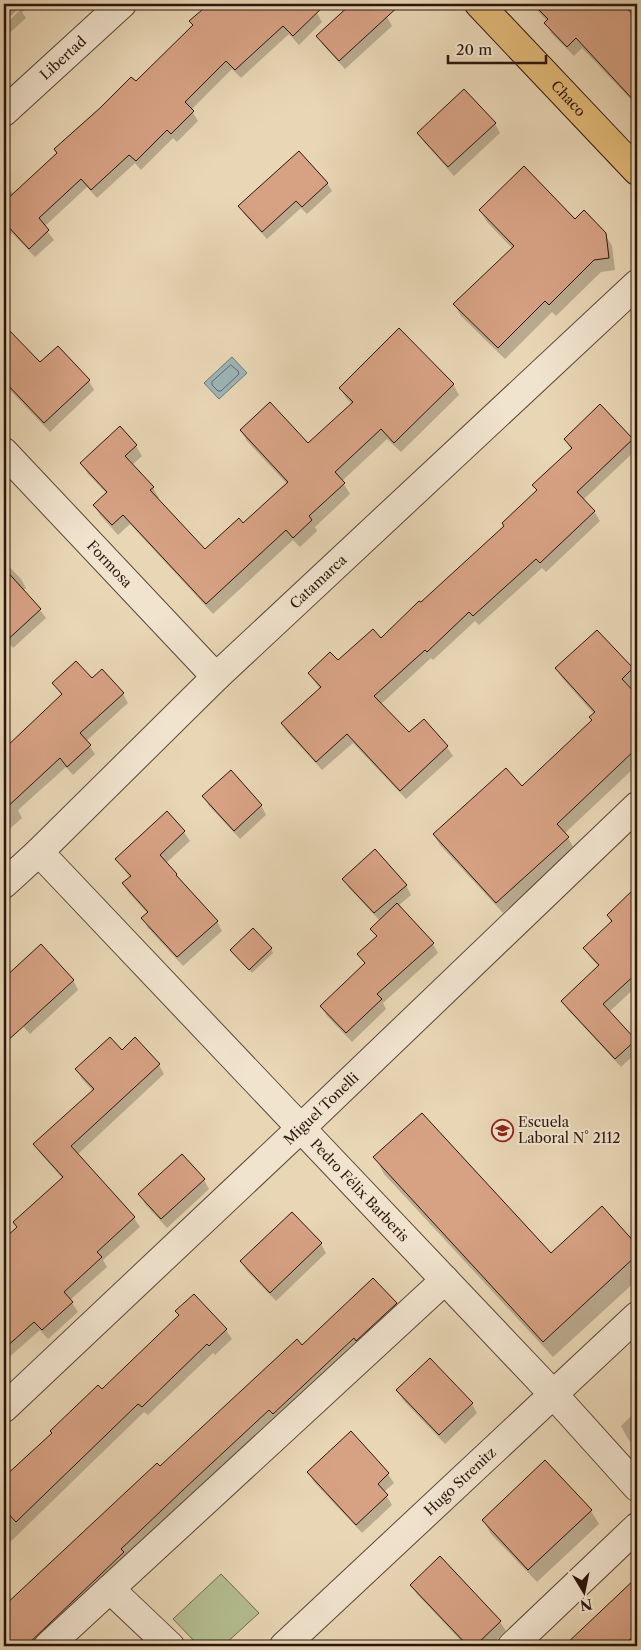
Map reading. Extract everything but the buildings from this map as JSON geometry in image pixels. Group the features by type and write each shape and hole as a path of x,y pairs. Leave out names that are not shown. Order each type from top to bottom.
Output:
{"main road":[{"name":"Chaco","path":"479,4 637,171"}],"street":[{"name":"Libertad","path":"4,112 122,4"},
{"name":"Catamarca","path":"4,884 39,852 216,677 637,284"},
{"name":"Formosa","path":"4,452 216,677"},
{"name":"Miguel Tonelli","path":"4,1408 301,1128 637,806"},
{"name":"Pedro Félix Barberis","path":"39,852 554,1395 637,1487"},
{"path":"48,1646 445,1280"},
{"name":"Hugo Strenitz","path":"284,1646 637,1316"},
{"path":"512,1646 637,1527"},
{"path":"110,1589 170,1646"}],"green space":[{"path":"221,1574 259,1613 223,1646 199,1646 173,1619"}],"water":[{"path":"232,357 247,373 219,399 204,383"}],"place":[{"name":"Escuela Laboral N° 2112","path":"502,1130"}]}
